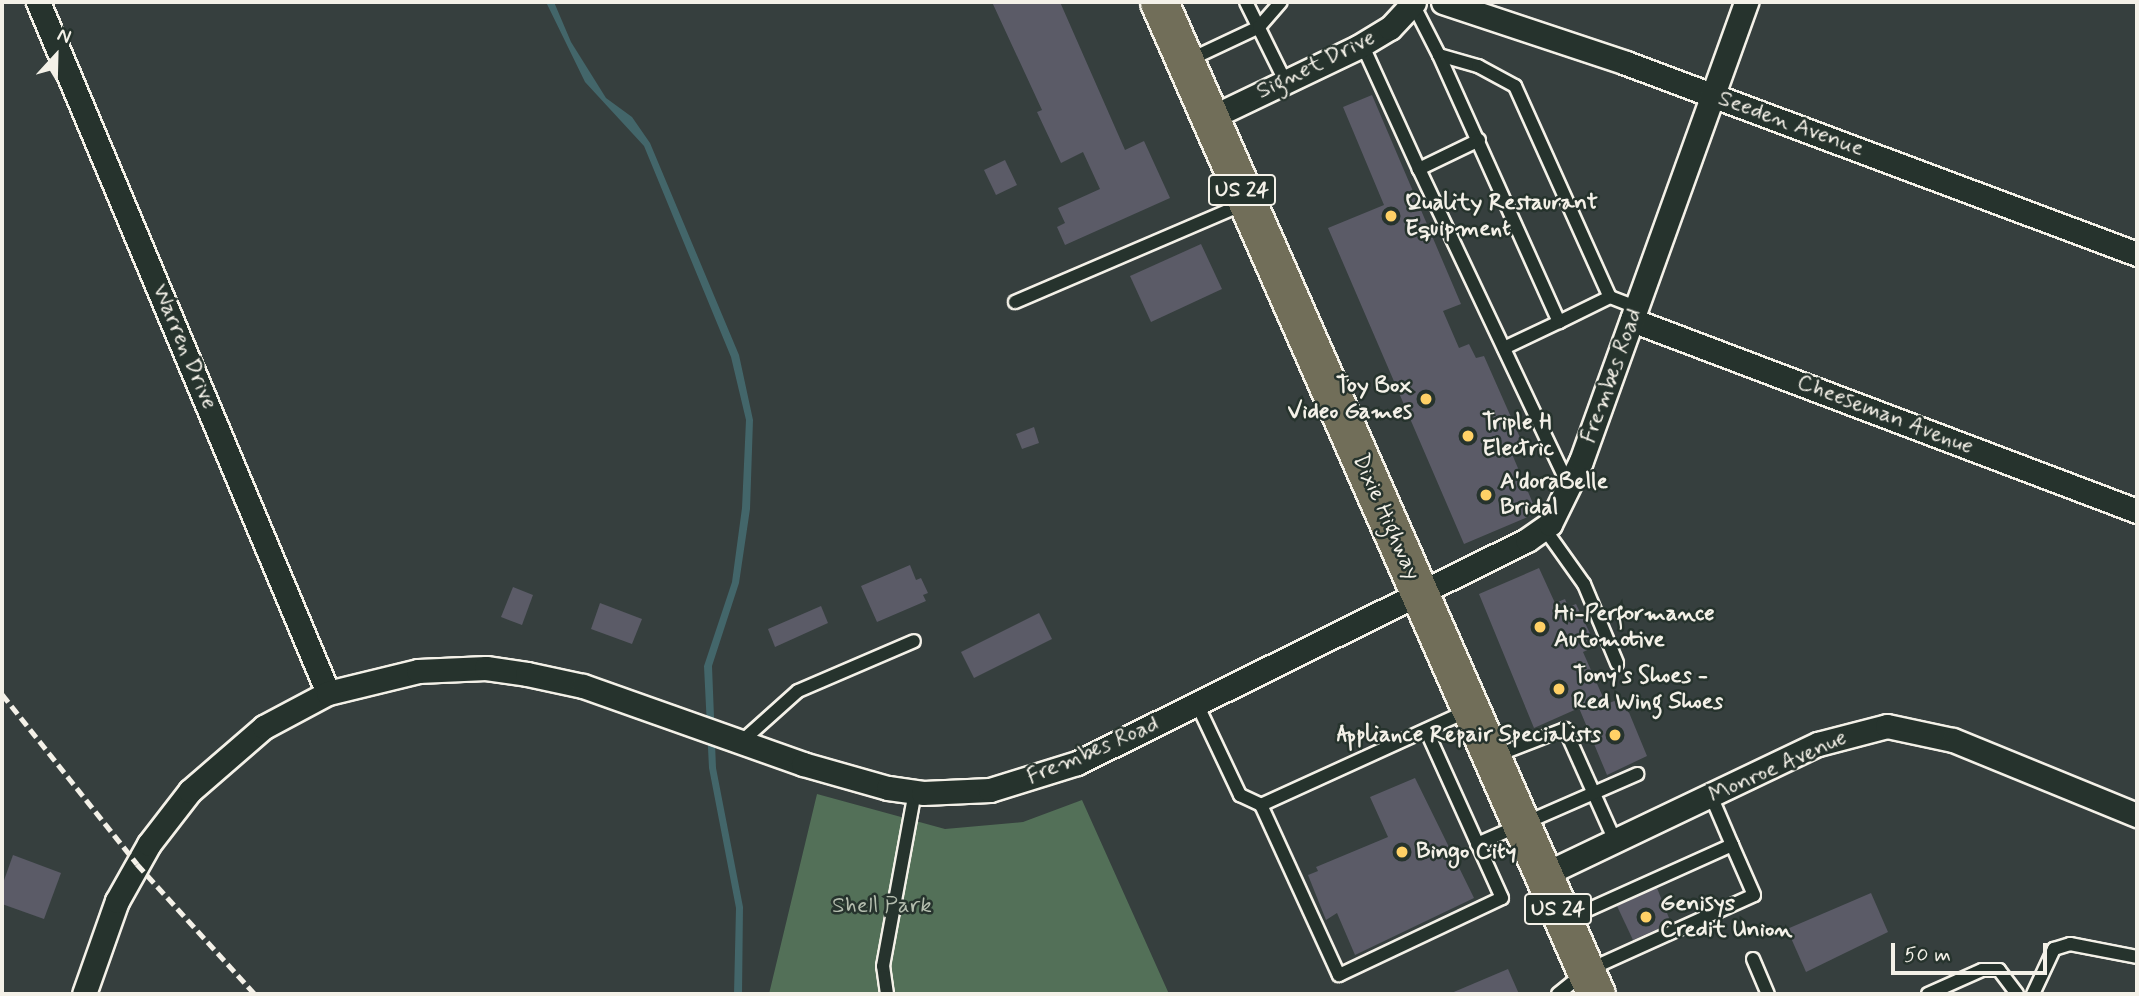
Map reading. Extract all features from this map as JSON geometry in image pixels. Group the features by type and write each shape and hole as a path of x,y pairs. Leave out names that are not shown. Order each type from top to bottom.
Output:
{"main road":[{"name":"Dixie Highway","path":"1159,2 1591,983"}],"street":[{"name":"Warren Drive","path":"38,2 328,693"},
{"name":"Seeden Avenue","path":"1443,2 1712,95 2137,254"},
{"name":"Frembes Road","path":"84,994 117,901 149,844 190,791 264,727 328,693 418,671 486,668 583,686 851,778 915,792 953,794 1025,782 1077,763 1420,593 1544,528 1570,488 1746,2"},
{"name":"Signet Drive","path":"1210,118 1362,44 1390,28 1413,3"},
{"name":"Cheeseman Avenue","path":"1634,314 2137,511"},
{"name":"Monroe Avenue","path":"1543,875 1818,744 1887,726 1920,730 1965,745 2137,815"}],"lane":[{"path":"1246,2 1284,80"},
{"path":"1185,62 1259,27 1280,2"},
{"path":"1413,3 1479,140 1559,323"},
{"path":"1362,44 1570,488"},
{"path":"1439,55 1478,66 1515,86 1610,297 1634,314"},
{"path":"1419,169 1479,140"},
{"path":"1015,302 1248,202"},
{"path":"1504,348 1610,297"},
{"path":"1544,528 1584,584 1618,663"},
{"path":"741,742 799,691 914,641"},
{"path":"1198,704 1240,795 1261,805 1339,975 1502,898 1426,730"},
{"path":"1261,805 1471,710"},
{"path":"1492,758 1565,729 1615,841"},
{"path":"1477,844 1637,774"},
{"path":"888,993 883,966 915,792"},
{"path":"1558,994 1591,983 1754,895 1711,796"},
{"path":"1563,920 1732,845"},
{"path":"2033,994 2054,949 2070,944 2137,957"},
{"path":"1753,959 1768,994"},
{"path":"1928,994 1982,970 1999,970 2017,994"}],"green space":[{"name":"Shell Park","path":"817,794 945,829 1023,822 1082,800 1169,994 769,994"}],"water":[{"path":"546,2 554,2 571,42 606,98 632,117 650,143 739,355 753,420 750,509 739,583 712,666 716,768 743,907 742,994 734,994 736,908 709,768 704,666 732,582 742,508 746,420 731,357 644,146 585,82"}],"building":[{"path":"992,2 1060,2 1125,150 1144,141 1170,198 1065,245 1057,227 1065,223 1058,208 1100,189 1083,152 1061,163 1037,112 1042,110"},
{"path":"1372,95 1461,304 1443,311 1459,348 1469,344 1476,358 1484,356 1522,442 1509,447 1537,513 1464,544 1328,228 1384,205 1343,107"},
{"path":"1005,160 1017,185 996,195 984,170"},
{"path":"1201,244 1222,289 1151,322 1130,276"},
{"path":"1034,427 1039,443 1022,449 1016,434"},
{"path":"910,565 916,580 921,578 928,593 923,595 926,601 877,622 861,586"},
{"path":"1539,568 1555,603 1565,599 1568,607 1576,604 1596,646 1583,652 1606,704 1623,698 1647,756 1607,775 1579,708 1534,728 1479,594"},
{"path":"513,587 533,595 522,625 501,617"},
{"path":"600,603 642,619 632,644 591,629"},
{"path":"821,606 828,623 775,647 768,629"},
{"path":"1039,613 1052,639 974,678 961,652"},
{"name":"Bingo City","path":"1415,778 1474,898 1355,955 1337,913 1326,920 1308,875 1318,871 1316,867 1388,837 1370,797"},
{"path":"13,855 61,873 44,919 2,904 2,886"},
{"name":"Genisys Credit Union","path":"1657,888 1671,923 1633,940 1617,906"},
{"path":"1871,893 1888,932 1806,972 1787,929"},
{"path":"1508,969 1519,994 1449,994"}],"railway":[{"path":"2,694 137,864 255,994"}],"place":[{"name":"Quality Restaurant Equipment","path":"1391,216"},
{"name":"Toy Box Video Games","path":"1426,399"},
{"name":"Triple H Electric","path":"1468,436"},
{"name":"A'doraBelle Bridal","path":"1486,495"},
{"name":"Hi-Performance Automotive","path":"1540,627"},
{"name":"Tony's Shoes - Red Wing Shoes","path":"1559,689"},
{"name":"Appliance Repair Specialists","path":"1615,735"},
{"name":"Bingo City","path":"1402,852"},
{"name":"Genisys Credit Union","path":"1646,917"}]}
